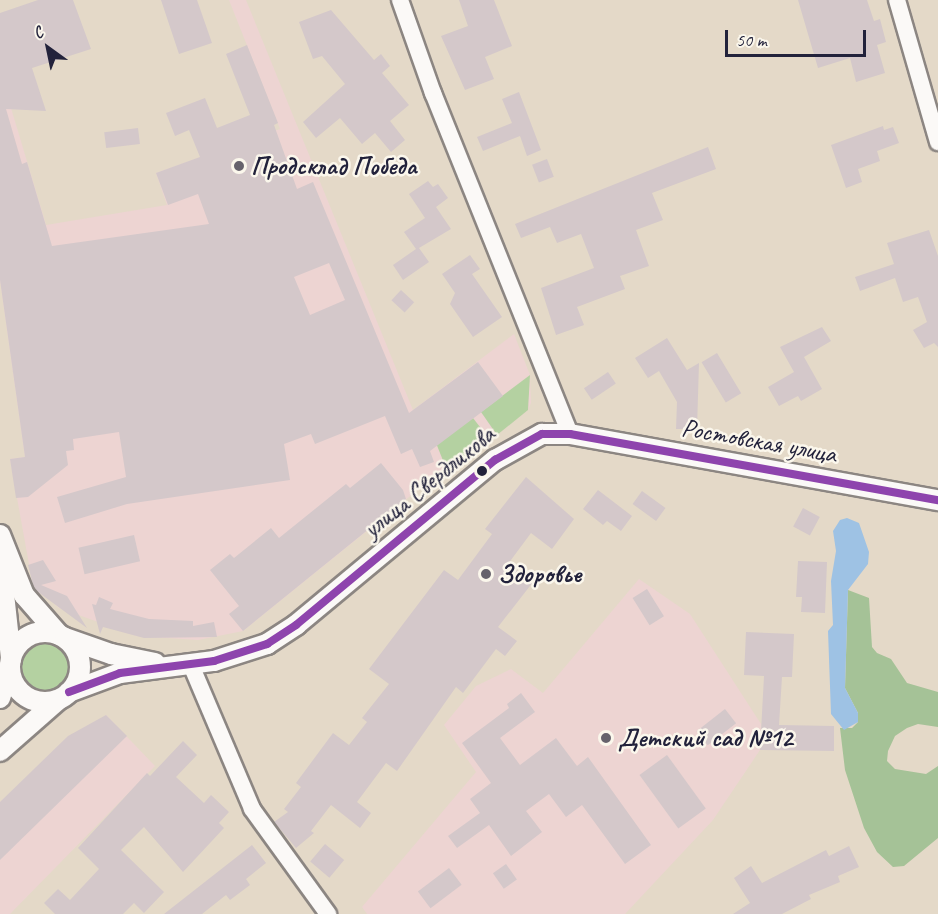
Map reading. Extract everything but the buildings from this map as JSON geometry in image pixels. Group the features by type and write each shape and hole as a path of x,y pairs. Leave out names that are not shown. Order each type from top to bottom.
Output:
{"street":[{"path":"400,0 433,93 570,434"},
{"path":"897,0 938,142"},
{"name":"улица Свердликова","path":"0,751 64,696 120,673 182,665 246,653 281,636 509,449 542,434 570,434"},
{"name":"Ростовская улица","path":"570,434 938,500"},
{"path":"0,535 24,595 78,654 80,668 64,696 44,702 25,696 15,686 10,663 0,557"},
{"path":"0,698 16,647 32,634 62,637 111,654 182,665 252,809 328,914"}],"shaded area":[{"path":"229,0 246,0 413,410 514,334 530,375 531,403 528,410 448,473 445,468 243,631 198,640 137,636 59,608 32,581 10,459 25,457 0,280 0,71 46,225 167,205 156,173 280,129"},
{"name":"Детский сад №12","path":"639,579 690,614 761,724 760,750 713,820 625,914 367,914 362,907 476,772 444,725 476,686 511,669 543,693"},
{"path":"106,715 155,766 10,914 0,914 0,802"}],"green space":[{"path":"530,375 528,410 497,435 481,412"},
{"path":"473,418 490,440 448,473 436,443"},
{"path":"848,590 869,598 872,647 877,653 891,659 907,683 938,692 938,727 918,724 907,728 895,736 888,751 887,761 895,769 926,774 938,766 938,838 904,866 893,867 877,852 864,828 845,770 840,728 852,728 858,722 858,713 845,688"},
{"path":"40,640 50,640 64,647 71,666 64,685 50,692 40,692 30,688 23,681 19,671 19,661 23,651 30,644"}],"water":[{"path":"847,518 859,523 869,552 868,564 848,590 845,688 858,713 858,722 844,730 831,714 828,631 833,625 831,581 836,551 833,531 840,520"}],"transit line":[{"path":"69,692 120,673 214,661 267,644 296,625 495,460 542,434 570,434 938,500"}],"place":[{"name":"Продсклад Победа","path":"239,166"},
{"name":"Здоровье","path":"486,574"},
{"name":"Детский сад №12","path":"606,738"}]}
